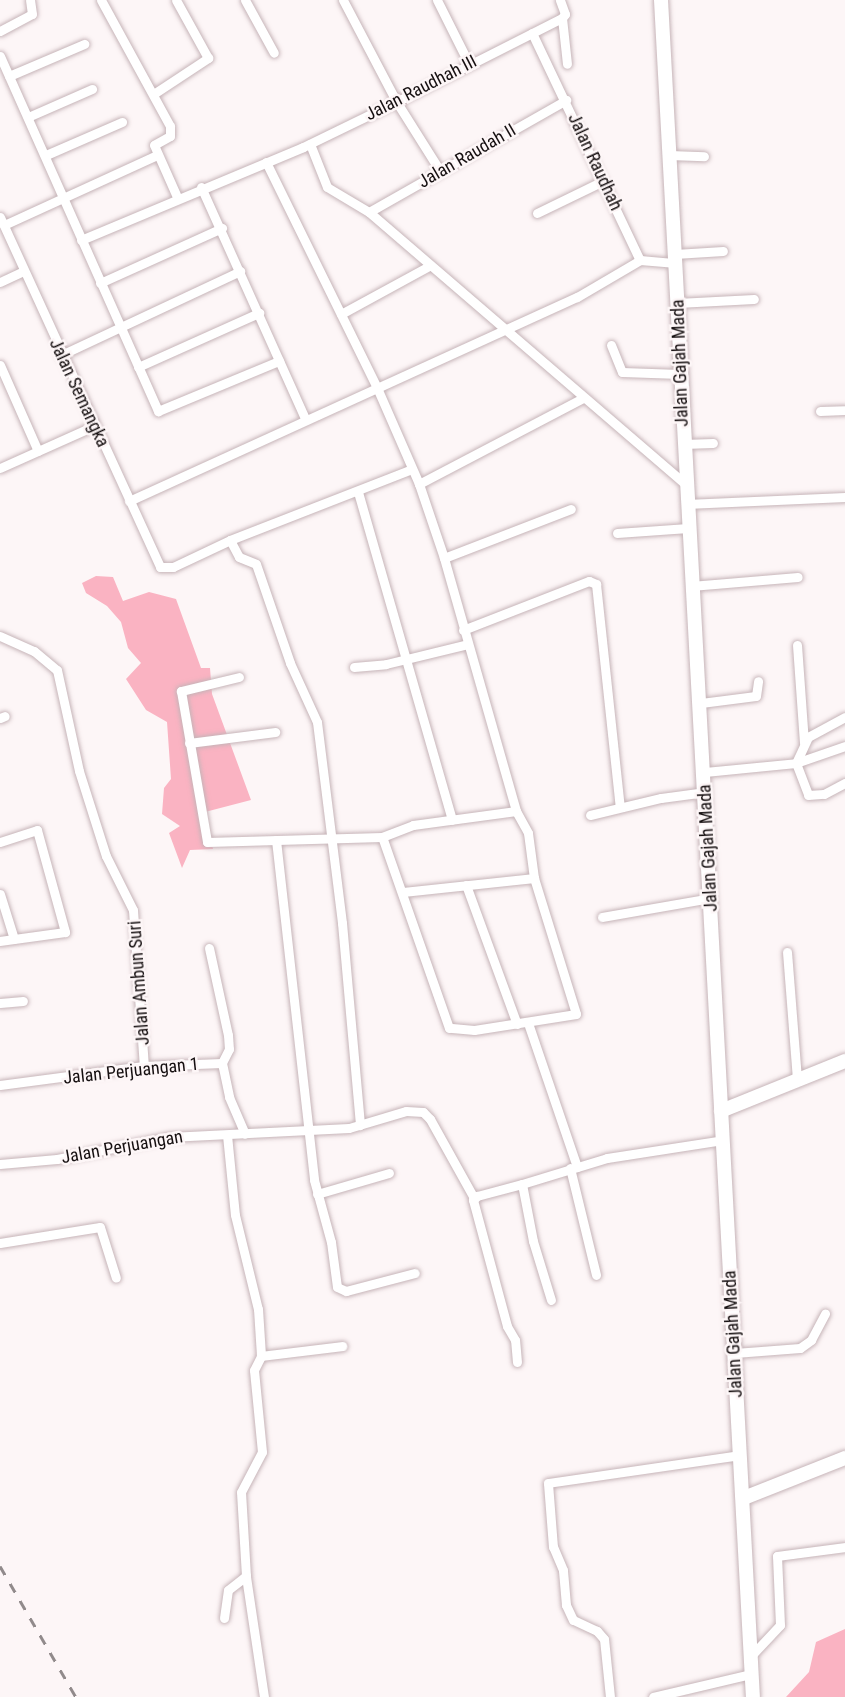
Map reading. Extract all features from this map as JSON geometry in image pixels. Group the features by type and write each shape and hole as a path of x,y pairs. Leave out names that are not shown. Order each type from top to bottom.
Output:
{"main road":[{"name":"Jalan Gajah Mada","path":"661,0 676,258 684,483 705,772 753,1697"},
{"path":"721,1111 845,1061"},
{"path":"744,1498 845,1458"}],"street":[{"path":"0,31 32,14 30,0"},
{"path":"101,0 155,93 171,131 170,136 154,145 177,197"},
{"path":"155,93 203,65 207,54 176,0"},
{"path":"245,0 273,53"},
{"path":"343,0 396,101 440,171"},
{"path":"437,0 469,64"},
{"path":"560,0 565,14 562,18 567,64"},
{"name":"Jalan Raudhah III","path":"81,240 177,197 310,144 562,18"},
{"name":"Jalan Raudhah","path":"532,33 566,100 640,261"},
{"path":"9,76 84,44"},
{"path":"0,56 158,411 162,412 279,361"},
{"path":"28,117 92,88"},
{"name":"Jalan Raudah II","path":"369,212 566,100"},
{"path":"46,155 122,122"},
{"path":"310,144 327,187 369,212 503,330 684,483"},
{"path":"2,221 158,155"},
{"path":"669,155 704,156"},
{"path":"266,162 378,390 419,484 444,558 516,811 528,833 534,878 577,1011 573,1016 456,1030 445,1023 403,892 382,837"},
{"path":"537,213 603,181"},
{"path":"201,187 222,228 305,418"},
{"name":"Jalan Semangka","path":"2,221 61,355 160,567 173,567 230,540"},
{"path":"100,283 222,228"},
{"path":"129,501 195,474 305,418 378,390 578,297 640,261 723,252"},
{"path":"341,314 429,266"},
{"path":"0,282 24,271"},
{"path":"61,355 240,271"},
{"path":"677,303 754,299"},
{"path":"138,367 259,313"},
{"path":"611,345 622,372 680,374"},
{"path":"0,365 38,451"},
{"path":"419,484 583,398"},
{"path":"820,411 845,410"},
{"path":"0,468 94,426"},
{"path":"683,444 713,443"},
{"path":"360,1125 342,923 329,838 321,742 310,704 291,663 256,564 239,558 230,540 358,492 412,469"},
{"path":"358,492 452,820"},
{"path":"686,504 845,497"},
{"path":"444,558 571,509"},
{"path":"617,533 688,528"},
{"path":"692,586 798,577"},
{"path":"463,630 589,581 596,584 620,807"},
{"name":"Jalan Ambun Suri","path":"0,636 34,651 57,670 77,761 106,856 131,900 144,1066"},
{"path":"354,667 407,659 468,644"},
{"path":"797,645 804,742 796,763 808,795 824,794 845,783"},
{"path":"239,677 183,688 189,743 207,842 382,837 413,825 516,811"},
{"path":"701,703 756,696 758,681"},
{"path":"804,742 822,727 845,717"},
{"path":"189,743 275,732"},
{"path":"705,772 796,763 845,746"},
{"path":"590,815 620,807 706,792"},
{"path":"0,842 37,830 65,927 61,933 0,941"},
{"path":"276,840 308,1131 317,1194 331,1242 338,1289 346,1291 415,1273"},
{"path":"403,892 534,878"},
{"path":"466,885 517,1024"},
{"path":"0,894 14,939"},
{"path":"602,916 711,898"},
{"path":"209,948 228,1035 229,1048 222,1063"},
{"path":"787,952 797,1080"},
{"path":"0,1003 23,1001"},
{"path":"528,1023 573,1167 596,1275"},
{"name":"Jalan Perjuangan 1","path":"0,1085 144,1066 222,1063 229,1097 245,1134"},
{"name":"Jalan Perjuangan","path":"0,1164 57,1159 169,1137 308,1131 360,1125 406,1111 423,1112 474,1198"},
{"path":"227,1135 235,1215 258,1309 261,1356 253,1377 262,1452 241,1492 246,1576 264,1697"},
{"path":"518,1362 515,1340 507,1326 474,1198 573,1167 723,1140"},
{"path":"317,1194 388,1173"},
{"path":"522,1184 533,1241 551,1300"},
{"path":"0,1243 100,1227 116,1278"},
{"path":"735,1353 800,1348 811,1340 825,1314"},
{"path":"261,1356 342,1346"},
{"path":"610,1697 604,1639 597,1631 573,1620 566,1605 563,1570 553,1547 548,1483 741,1455"},
{"path":"750,1657 780,1625 777,1556 845,1547"},
{"path":"224,1618 228,1590 246,1576"},
{"path":"653,1697 752,1674"}],"shaded area":[{"path":"96,576 113,577 123,601 149,592 176,599 201,668 210,668 212,694 251,800 205,812 213,849 190,850 182,868 169,833 180,826 162,814 164,788 171,779 167,722 146,710 126,679 141,663 128,648 121,622 107,606 86,593 82,583"},
{"path":"845,1629 845,1697 786,1697 809,1672 816,1642"}],"railway":[{"path":"0,1566 76,1697"}]}
